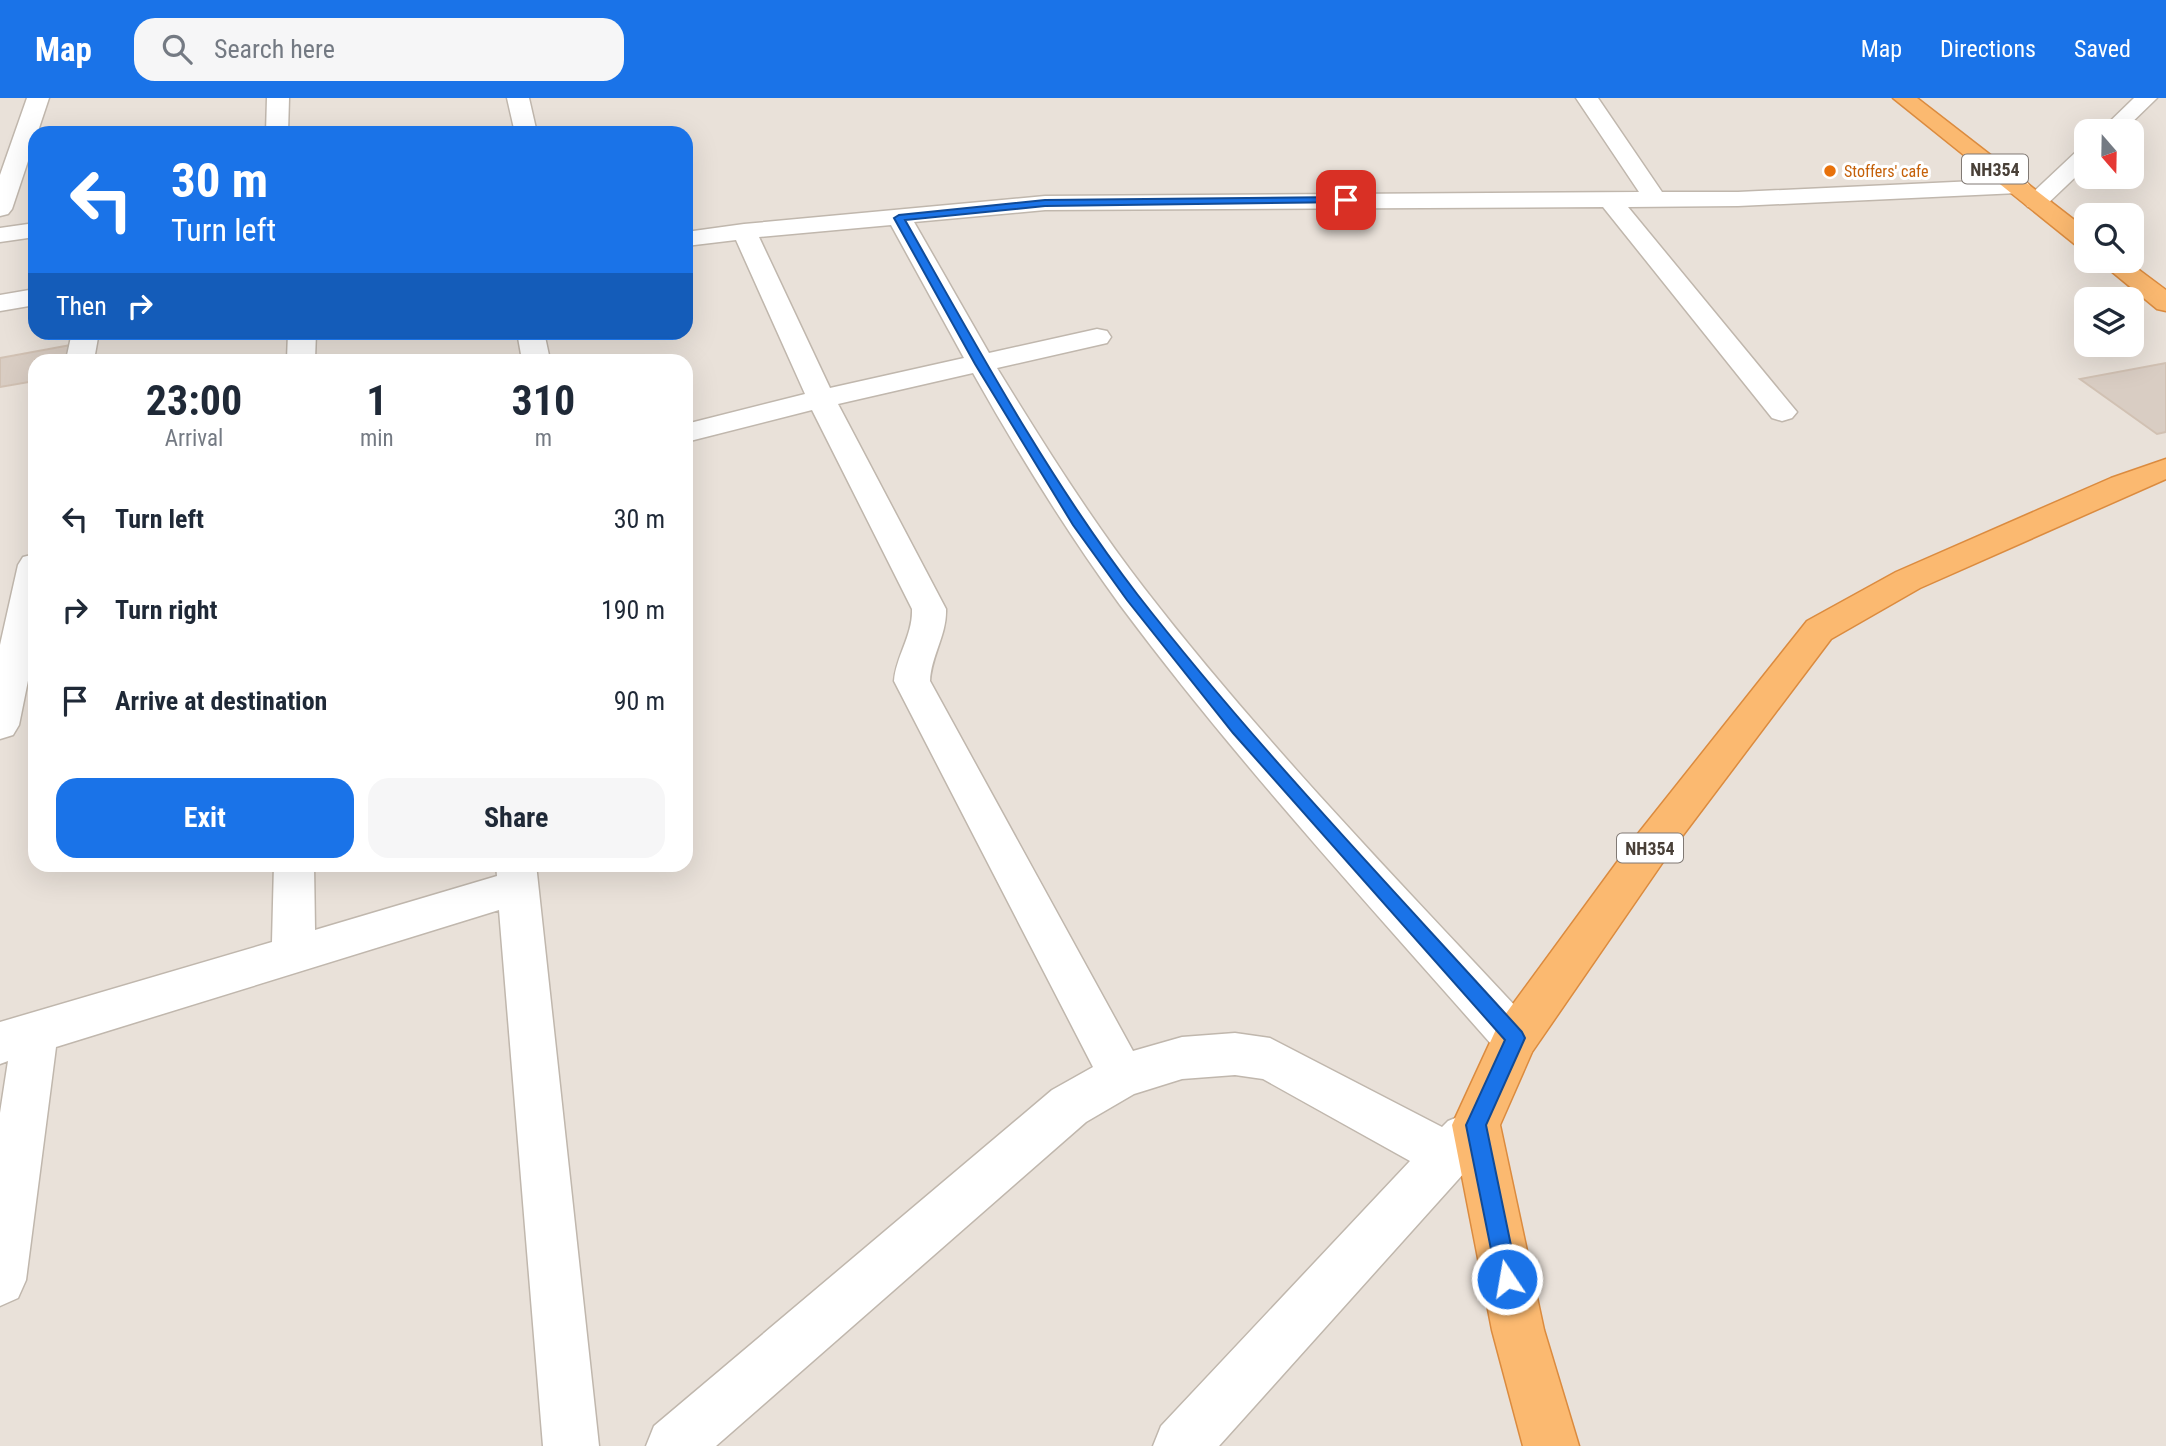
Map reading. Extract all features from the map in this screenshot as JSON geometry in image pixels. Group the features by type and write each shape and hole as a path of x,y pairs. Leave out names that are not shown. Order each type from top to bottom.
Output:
{"highway":[{"name":"NH354","path":"1904,98 2074,232"},
{"path":"2127,273 2166,303"},
{"name":"NH354","path":"1462,1141 1516,1038 1651,847 1819,630 1908,580 2166,468"},
{"path":"1462,1141 1551,1446"}],"street":[{"path":"28,126 38,98"},
{"path":"277,126 278,98"},
{"path":"518,98 524,126"},
{"path":"1587,98 1655,200"},
{"path":"2124,119 2146,98"},
{"path":"0,209 28,127"},
{"path":"2036,202 2074,166"},
{"path":"693,238 1022,204 1126,201 1738,199 2018,187"},
{"path":"1610,200 1782,412"},
{"path":"899,218 981,364 1078,522 1132,596 1238,729 1516,1038"},
{"path":"0,235 28,231"},
{"path":"744,231 821,399 929,609 930,625 914,655 912,681 1122,1076"},
{"path":"0,303 28,298"},
{"path":"693,431 821,399 1097,337"},
{"path":"0,725 8,653 28,588"},
{"path":"293,955 294,872"},
{"path":"0,1280 18,1038 293,955 517,876 571,1446"},
{"path":"674,1446 1069,1106 1122,1076 1182,1058 1235,1054 1270,1059 1462,1141 1181,1446"}],"shaded area":[{"path":"0,98 2166,98 2166,1446 0,1446"}],"building":[{"path":"76,344 74,354 28,354 28,382 0,387 0,358"},
{"path":"2166,363 2166,432 2157,434 2080,379"}],"place":[{"name":"Stoffers' cafe","path":"1830,171"}],"route":[{"path":"1346,200 1045,203 899,218 981,364 1078,522 1132,596 1238,729 1516,1038 1476,1125 1507,1279"}]}
